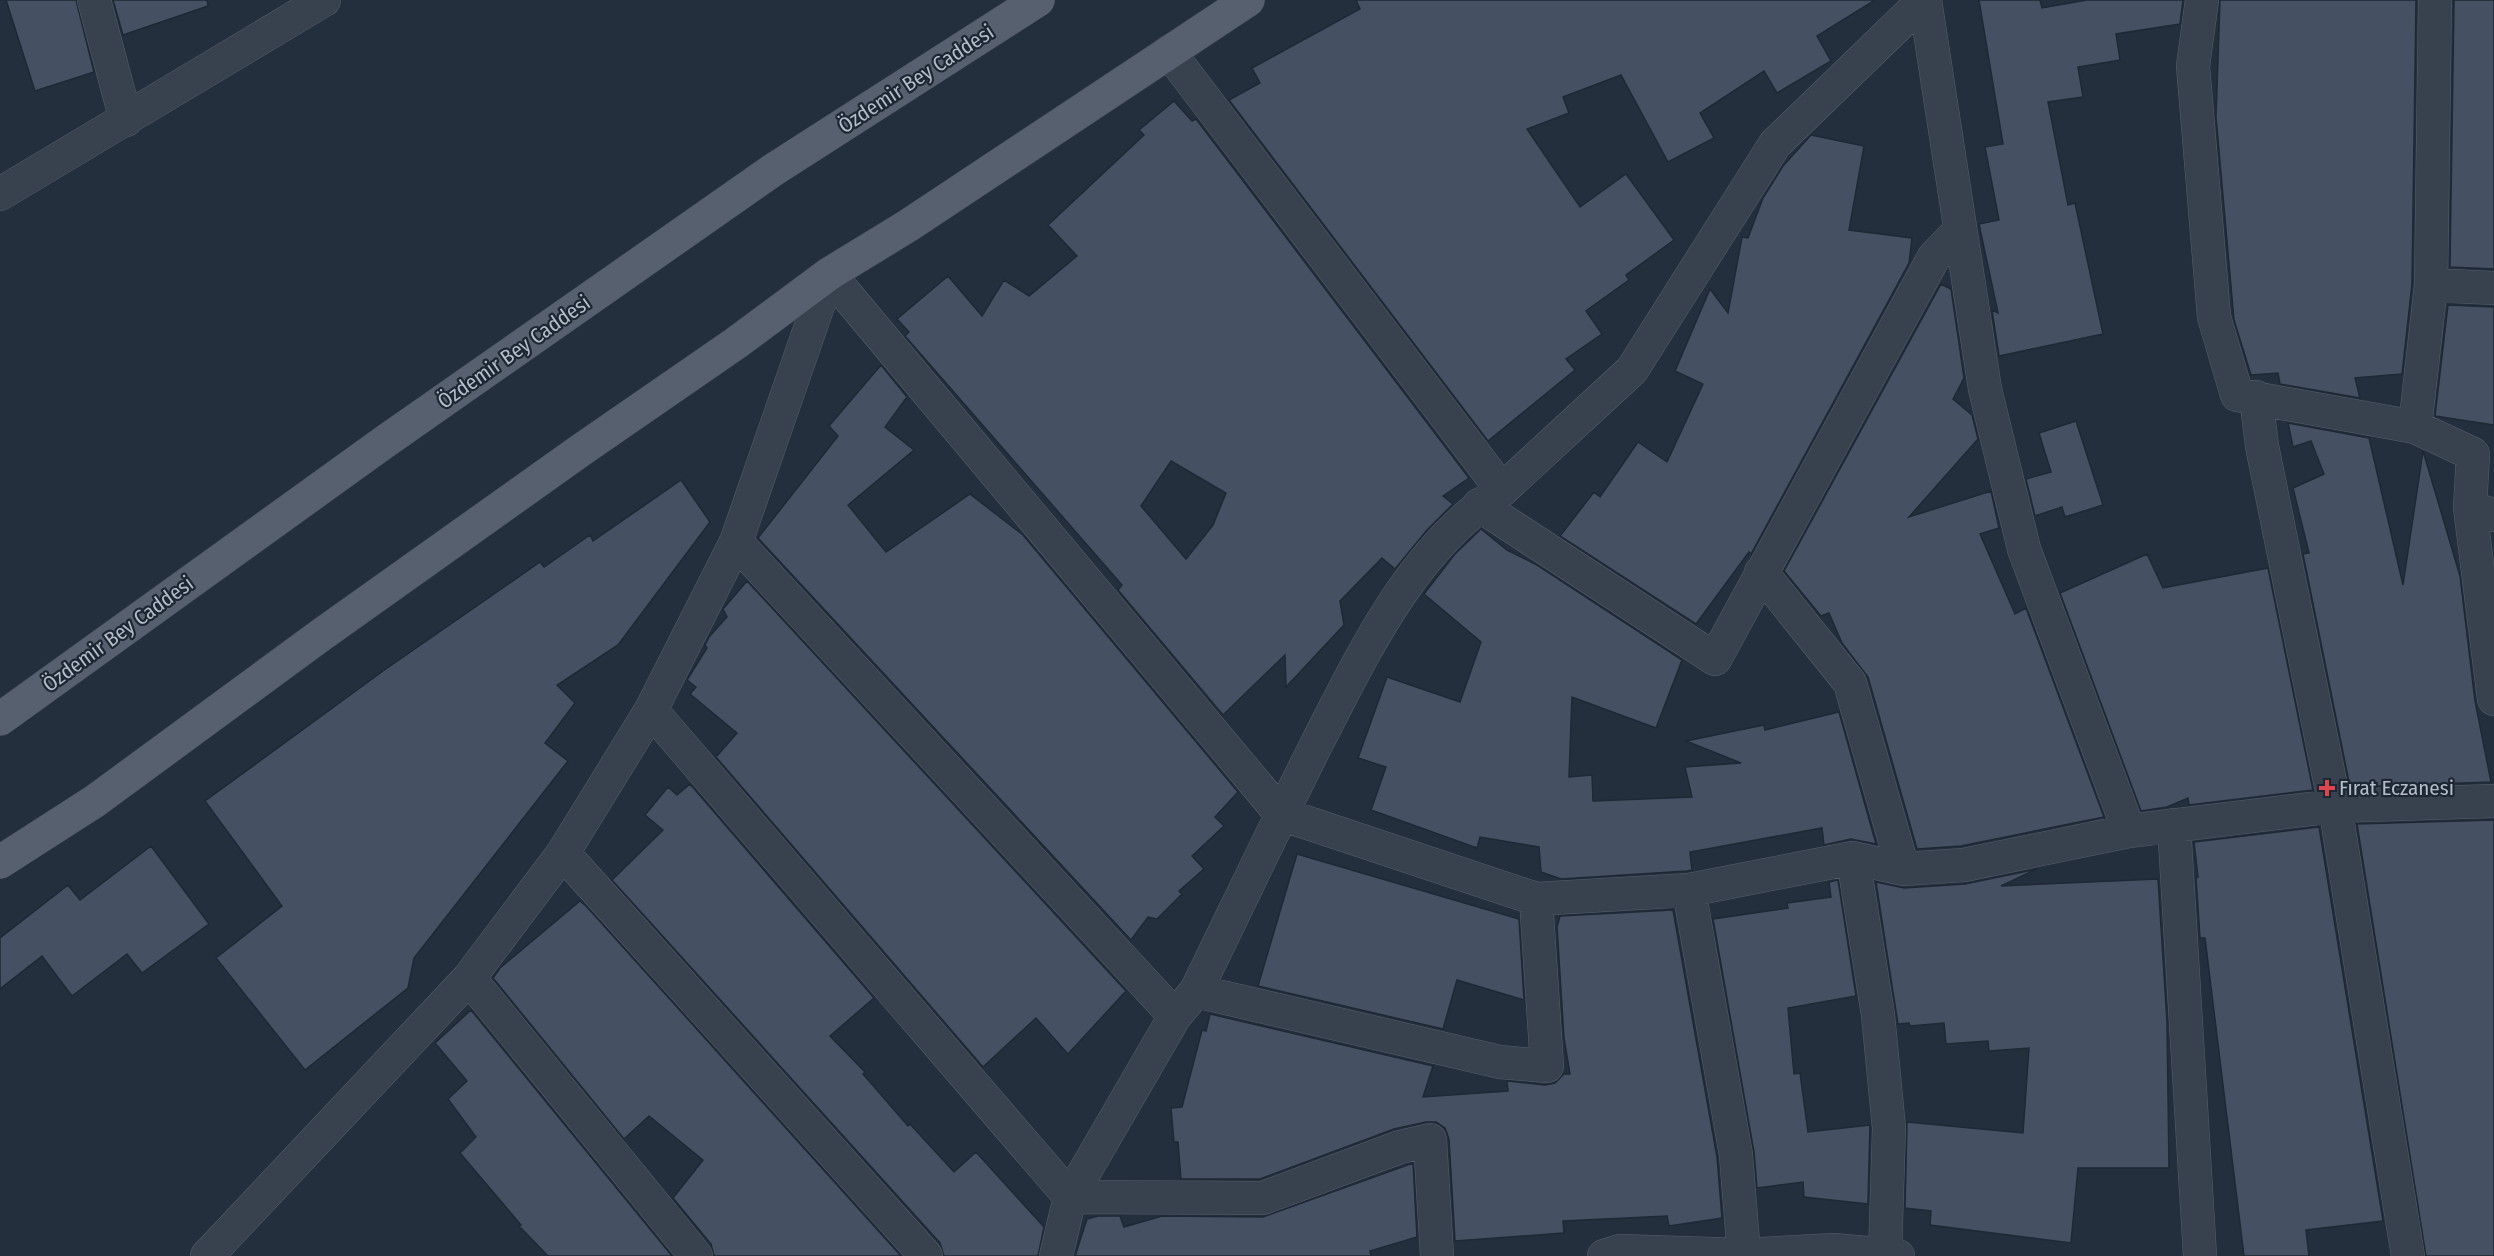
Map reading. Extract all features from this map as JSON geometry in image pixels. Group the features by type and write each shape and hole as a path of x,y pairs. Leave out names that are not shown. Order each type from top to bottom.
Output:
{"main road":[{"name":"Özdemir Bey Caddesi","path":"0,719 383,443 773,170 1038,0"},
{"path":"0,862 95,801 330,629 736,343 830,273 909,225 1248,0"}],"street":[{"path":"94,0 126,120"},
{"path":"0,194 324,0"},
{"path":"1924,0 1985,389 2024,549 2129,831"},
{"path":"1056,1256 1070,1197 1175,1016 1196,991 1281,814 1360,661 1411,576 1490,498 1632,370 1775,144 1924,0"},
{"path":"2202,0 2193,66 2214,317 2237,395 2415,427 2473,454 2482,511 2494,699"},
{"path":"2415,427 2431,285 2435,0"},
{"path":"1168,52 1490,498 1715,659 1934,257 1960,230"},
{"path":"207,1256 469,978 563,853 651,710 736,542 830,273"},
{"path":"830,273 1281,814 1536,899 1689,890 1853,858 1903,869 1964,865 2129,831 2335,806 2494,801"},
{"path":"2431,285 2494,288"},
{"path":"2256,397 2262,446 2335,806 2408,1256"},
{"path":"736,542 1175,1016"},
{"path":"1761,572 1850,683 1903,869"},
{"path":"651,710 1070,1197 1263,1198 1400,1147 1430,1140 1437,1256"},
{"path":"2174,825 2200,1256"},
{"path":"563,853 926,1256"},
{"path":"1615,1254 1891,1255 1889,1128 1878,1015 1853,858"},
{"path":"1689,890 1736,1155 1744,1255"},
{"path":"1196,991 1500,1062 1547,1066 1536,899"},
{"path":"469,978 696,1256"}],"building":[{"path":"6,0 76,0 94,72 35,91"},
{"path":"113,0 207,0 208,6 123,35"},
{"path":"1356,0 1875,0 1817,36 1831,61 1777,93 1764,71 1700,113 1714,138 1668,162 1621,75 1563,97 1569,113 1527,129 1580,207 1626,174 1674,240 1626,275 1629,280 1586,311 1602,334 1566,359 1575,370 1488,441 1229,100 1260,83 1252,68 1360,9"},
{"path":"1979,0 2040,0 2042,8 2087,0 2183,0 2180,24 2116,34 2120,60 2078,67 2083,97 2048,102 2068,205 2075,203 2103,334 1999,356 1992,310 1998,313 1979,224 1999,220 1985,147 2003,144"},
{"path":"2220,0 2416,0 2412,284 2402,374 2355,378 2360,398 2280,384 2278,373 2251,375 2234,320 2216,117"},
{"path":"2454,0 2494,0 2494,269 2450,267"},
{"path":"1174,101 1192,121 1196,119 1469,478 1443,496 1453,504 1427,530 1395,569 1382,558 1340,601 1344,625 1286,687 1285,655 1223,715 1118,590 1122,585 905,336 909,332 897,319 948,276 982,316 1004,280 1029,296 1077,256 1048,225 1144,135 1139,130","holes":["1171,461 1226,493 1213,525 1186,559 1141,506"]},
{"path":"1811,135 1864,146 1849,230 1912,238 1909,263 1751,554 1749,552 1696,624 1560,536 1594,492 1600,497 1638,442 1667,462 1703,384 1675,371 1710,289 1728,313 1742,237 1748,238 1763,198 1783,166"},
{"path":"1941,284 1951,289 1964,378 1953,399 1972,415 1978,439 1909,517 1991,491 1999,528 1980,534 2015,614 2026,608 2104,817 1961,846 1917,849 1868,677 1842,643 1829,613 1821,616 1784,571"},
{"path":"2448,305 2494,307 2494,425 2435,416"},
{"path":"881,365 907,397 885,427 914,450 848,505 886,552 970,494 1023,535 1238,792 1215,817 1224,826 1192,856 1204,869 1179,891 1182,894 1157,919 1148,917 1131,940 758,538 838,436 829,426"},
{"path":"2076,421 2103,505 2065,517 2062,507 2035,516 2026,479 2051,472 2039,433"},
{"path":"2288,423 2369,438 2403,585 2423,451 2460,576 2475,701 2491,782 2350,787 2303,554 2309,553 2293,488 2324,474 2311,441 2293,447"},
{"path":"681,480 710,522 618,645 557,685 575,703 545,743 568,761 414,958 408,988 305,1070 216,958 282,906 205,801 383,671 540,562 544,567 590,535 593,541"},
{"path":"1481,529 1507,550 1537,565 1682,660 1656,728 1572,697 1569,777 1592,775 1593,801 1692,797 1685,767 1741,763 1686,741 1764,725 1765,730 1839,712 1876,844 1851,839 1824,845 1822,828 1690,852 1692,870 1687,871 1561,879 1541,872 1539,847 1480,837 1477,848 1371,810 1386,767 1358,758 1387,677 1460,702 1481,642 1424,594 1455,554"},
{"path":"2147,554 2163,588 2268,568 2313,790 2189,805 2188,798 2167,807 2141,811 2060,593"},
{"path":"747,581 1126,991 1068,1054 1036,1018 983,1067 716,757 737,733 690,694 696,687 687,680 707,648 705,645 709,637 727,617 723,609"},
{"path":"690,784 874,998 830,1036 865,1072 863,1074 908,1126 910,1124 954,1172 976,1152 1044,1227 1038,1256 944,1256 940,1243 612,880 663,830 645,815 668,787 677,795"},
{"path":"2494,820 2494,1256 2426,1256 2357,824"},
{"path":"2319,827 2383,1221 2306,1230 2309,1256 2244,1256 2205,938 2200,938 2196,878 2198,877 2194,842"},
{"path":"151,846 209,924 142,973 127,954 72,996 42,956 0,989 0,938 68,885 80,900"},
{"path":"1297,854 1519,919 1524,1000 1457,980 1443,1029 1258,986"},
{"path":"2037,869 2001,886 2158,879 2167,1022 2169,1168 2078,1168 2071,1243 1930,1225 1931,1211 1905,1208 1907,1122 2023,1133 2029,1048 1989,1051 1988,1041 1946,1044 1944,1023 1910,1026 1909,1023 1898,1024 1876,882 1904,888 1965,884"},
{"path":"1838,880 1856,996 1788,1008 1794,1074 1800,1073 1808,1132 1870,1125 1868,1204 1804,1197 1803,1182 1757,1188 1754,1152 1713,919 1788,908 1787,903 1831,897 1829,882"},
{"path":"580,901 901,1256 714,1256 711,1244 673,1198 703,1160 649,1116 624,1139 493,978 500,968"},
{"path":"1673,910 1717,1157 1722,1218 1669,1226 1667,1216 1563,1221 1564,1233 1455,1241 1449,1139 1445,1128 1436,1122 1394,1129 1260,1179 1181,1179 1178,1142 1174,1142 1171,1108 1182,1107 1202,1030 1206,1031 1210,1014 1433,1066 1423,1097 1508,1091 1507,1081 1545,1085 1555,1083 1564,1074 1570,1074 1564,1038 1557,927 1560,916"},
{"path":"471,1010 672,1256 548,1256 519,1226 521,1225 460,1153 476,1137 448,1099 467,1081 435,1043"},
{"path":"1413,1163 1417,1237 1370,1251 1371,1256 1075,1256 1087,1219 1098,1216 1120,1216 1124,1227 1162,1216 1263,1217"}],"place":[{"name":"Fırat Eczanesi","path":"2327,788"}]}
